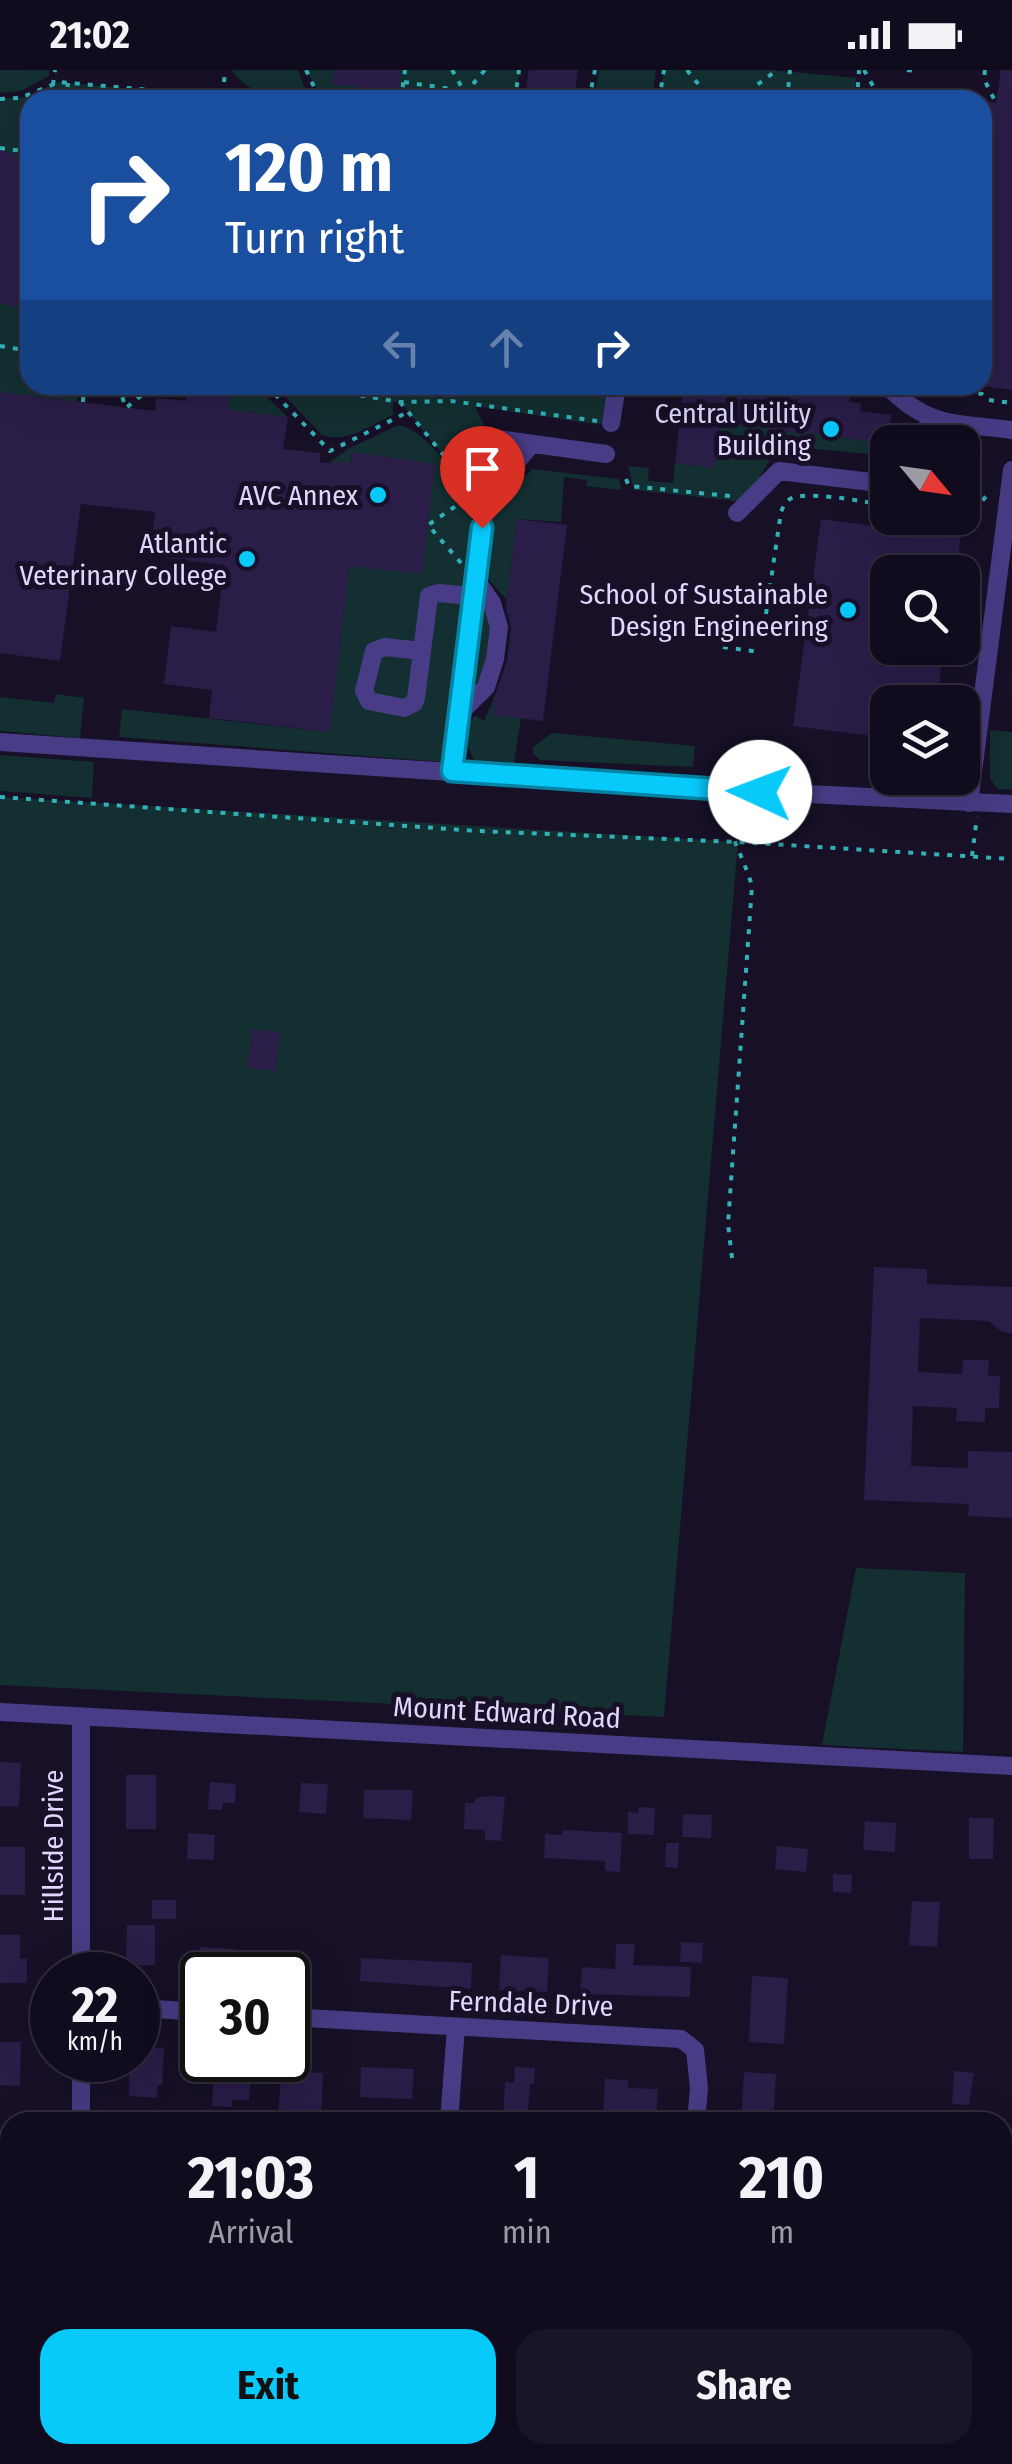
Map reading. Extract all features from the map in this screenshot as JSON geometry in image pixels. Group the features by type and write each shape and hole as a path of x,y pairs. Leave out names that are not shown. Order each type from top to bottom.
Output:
{"street":[{"path":"611,423 615,395"},
{"path":"896,395 929,420 1012,430"},
{"path":"928,425 929,420"},
{"path":"491,438 606,454"},
{"path":"452,771 486,498 532,445"},
{"path":"973,807 1012,470"},
{"path":"737,513 780,471 870,482"},
{"path":"421,651 429,596 474,587"},
{"path":"461,712 486,688 497,642 497,617 474,587"},
{"path":"0,742 973,807 980,801 1012,804"},
{"name":"Mount Edward Road","path":"0,1712 1012,1766"},
{"name":"Hillside Drive","path":"80,1716 81,1952"},
{"name":"Ferndale Drive","path":"310,2018 680,2039 696,2050 697,2112"},
{"path":"450,2112 456,2027"},
{"path":"80,2082 80,2112"}],"path":[{"path":"53,85 55,70"},
{"path":"403,90 405,70"},
{"path":"468,90 485,70"},
{"path":"687,70 703,90"},
{"path":"751,90 777,70"},
{"path":"907,70 916,71"},
{"path":"67,90 68,82"},
{"path":"40,90 68,82 141,90"},
{"path":"404,82 454,90"},
{"path":"992,95 996,103"},
{"path":"83,395 83,402"},
{"path":"121,395 126,408 142,395"},
{"path":"276,395 330,451 408,412"},
{"path":"360,395 400,402 451,401 611,423"},
{"path":"983,395 989,400 1012,403"},
{"path":"400,402 475,494 428,525 474,587"},
{"path":"626,479 629,486 754,498"},
{"path":"980,502 988,497 995,481"},
{"path":"766,614 780,512 786,502 800,496 870,504"},
{"path":"723,647 759,652"},
{"path":"723,790 726,824 738,842 752,886 728,1224 733,1266"},
{"path":"0,797 477,831 1012,859"},
{"path":"972,856 973,807"}],"green space":[{"path":"0,70 49,70 49,76 23,90 0,93"},
{"path":"232,70 298,70 306,90 256,90"},
{"path":"306,70 520,70 517,90 317,90"},
{"path":"599,70 656,70 653,90 596,90"},
{"path":"664,70 772,70 856,78 854,90 661,90"},
{"path":"59,82 141,90 40,90"},
{"path":"0,98 20,98 20,395 0,392"},
{"path":"23,395 78,395 77,402"},
{"path":"229,395 265,395 288,417 228,410"},
{"path":"284,395 606,395 601,425 475,406 495,448 505,446 513,459 475,494 443,762 119,737 122,709 329,732 349,566 434,464 352,452 350,466 329,463 348,449 398,425 417,433 464,481 400,402 393,402 393,415 358,432 340,437 322,435"},
{"path":"720,423 870,435 870,454 778,445 746,502 634,490 628,466 649,468 648,481 673,483 675,463 714,468"},
{"path":"532,469 619,479 621,490 586,486 587,480 564,477 561,522 517,519 507,600 480,570 490,514"},
{"path":"480,593 490,619 491,646 484,671 467,694"},
{"path":"56,694 84,698 80,738 0,731 0,697 54,703"},
{"path":"495,696 521,718 514,763 474,760 462,734 475,715 484,721"},
{"path":"990,730 1012,732 1012,790 997,789 990,778"},
{"path":"552,733 695,746 693,767 540,760 533,747"},
{"path":"0,755 94,762 92,798 0,791"},
{"path":"0,797 738,842 664,1717 0,1685"},
{"path":"856,1568 965,1573 963,1752 822,1745"}],"building":[{"path":"334,70 401,70 398,90 360,90 332,84"},
{"path":"529,70 578,70 575,90 526,90"},
{"path":"1001,70 1012,70 1012,390 992,387 992,102 996,103"},
{"path":"0,150 20,155 20,303 17,308 0,303"},
{"name":"Atlantic Veterinary College","path":"0,392 155,411 156,398 186,401 187,395 230,395 228,410 288,417 283,449 320,453 320,463 351,462 352,452 435,464 422,574 349,566 330,732 209,718 212,690 164,684 171,626 216,632 224,565 150,556 155,512 81,504 60,661 0,653"},
{"name":"Central Utility Building","path":"683,395 850,395 849,402 861,403 860,411 891,415 890,425 870,425 870,441 720,423 715,468 675,463"},
{"path":"517,519 567,525 543,721 493,715 511,629 506,607"},
{"name":"School of Sustainable Design Engineering","path":"821,519 870,526 870,535 961,535 958,555 870,555 870,665 941,665 939,685 870,685 870,736 793,726"},
{"path":"252,1029 280,1032 276,1071 247,1068"},
{"path":"874,1267 927,1269 927,1284 1012,1287 1012,1333 1002,1332 989,1321 920,1318 918,1372 962,1374 963,1360 989,1360 988,1375 1000,1376 999,1408 985,1408 985,1422 956,1421 957,1408 913,1406 911,1466 968,1468 968,1451 1012,1452 1012,1518 968,1516 969,1504 864,1500"},
{"path":"0,1762 21,1763 19,1807 0,1806"},
{"path":"126,1775 156,1775 156,1829 126,1829"},
{"path":"210,1782 236,1784 235,1803 223,1803 222,1810 208,1809"},
{"path":"301,1783 328,1784 326,1814 299,1812"},
{"path":"364,1790 413,1790 411,1820 363,1818"},
{"path":"489,1796 505,1797 501,1841 485,1840 485,1830 464,1829 465,1803"},
{"path":"639,1807 655,1808 654,1835 628,1834 628,1812 638,1813"},
{"path":"683,1814 712,1815 711,1838 682,1837"},
{"path":"969,1818 994,1818 993,1859 969,1859"},
{"path":"865,1821 896,1823 895,1852 863,1850"},
{"path":"563,1830 622,1833 620,1872 605,1871 605,1861 544,1858 545,1834 562,1835"},
{"path":"188,1833 215,1835 214,1860 187,1859"},
{"path":"666,1843 679,1843 678,1868 665,1867"},
{"path":"777,1846 808,1849 806,1872 775,1869"},
{"path":"0,1847 25,1847 25,1895 0,1895"},
{"path":"833,1874 852,1875 851,1893 833,1892"},
{"path":"152,1900 176,1900 176,1919 152,1919"},
{"path":"912,1901 940,1902 937,1947 909,1945"},
{"path":"127,1925 155,1925 155,1952 126,1952"},
{"path":"0,1935 20,1935 20,1959 27,1959 27,1983 0,1983"},
{"path":"681,1942 703,1943 702,1963 680,1962"},
{"path":"616,1944 635,1944 633,1965 691,1967 690,1997 580,1994 582,1967 615,1969"},
{"path":"200,1947 235,1949 235,1952 200,1952"},
{"path":"501,1955 549,1958 547,1992 499,1990"},
{"path":"361,1958 472,1963 471,1989 360,1981"},
{"path":"752,1976 788,1978 784,2044 749,2042"},
{"path":"0,2042 21,2042 20,2086 0,2085"},
{"path":"160,2048 164,2048 162,2085 158,2085 157,2098 129,2096 129,2082 160,2082"},
{"path":"361,2067 414,2069 412,2099 360,2097"},
{"path":"515,2067 535,2068 528,2112 503,2112 505,2082 514,2083"},
{"path":"954,2071 974,2073 969,2105 952,2104"},
{"path":"310,2072 323,2073 321,2112 278,2112 280,2082 310,2082"},
{"path":"744,2072 776,2074 774,2112 742,2112"},
{"path":"605,2079 628,2080 628,2088 658,2089 656,2112 603,2112"},
{"path":"213,2082 250,2082 249,2100 232,2100 232,2107 212,2106"}],"place":[{"name":"Central Utility Building","path":"831,429"},
{"name":"AVC Annex","path":"378,495"},
{"name":"Atlantic Veterinary College","path":"247,559"},
{"name":"School of Sustainable Design Engineering","path":"848,610"}],"route":[{"path":"482,528 452,771 760,792"}]}
